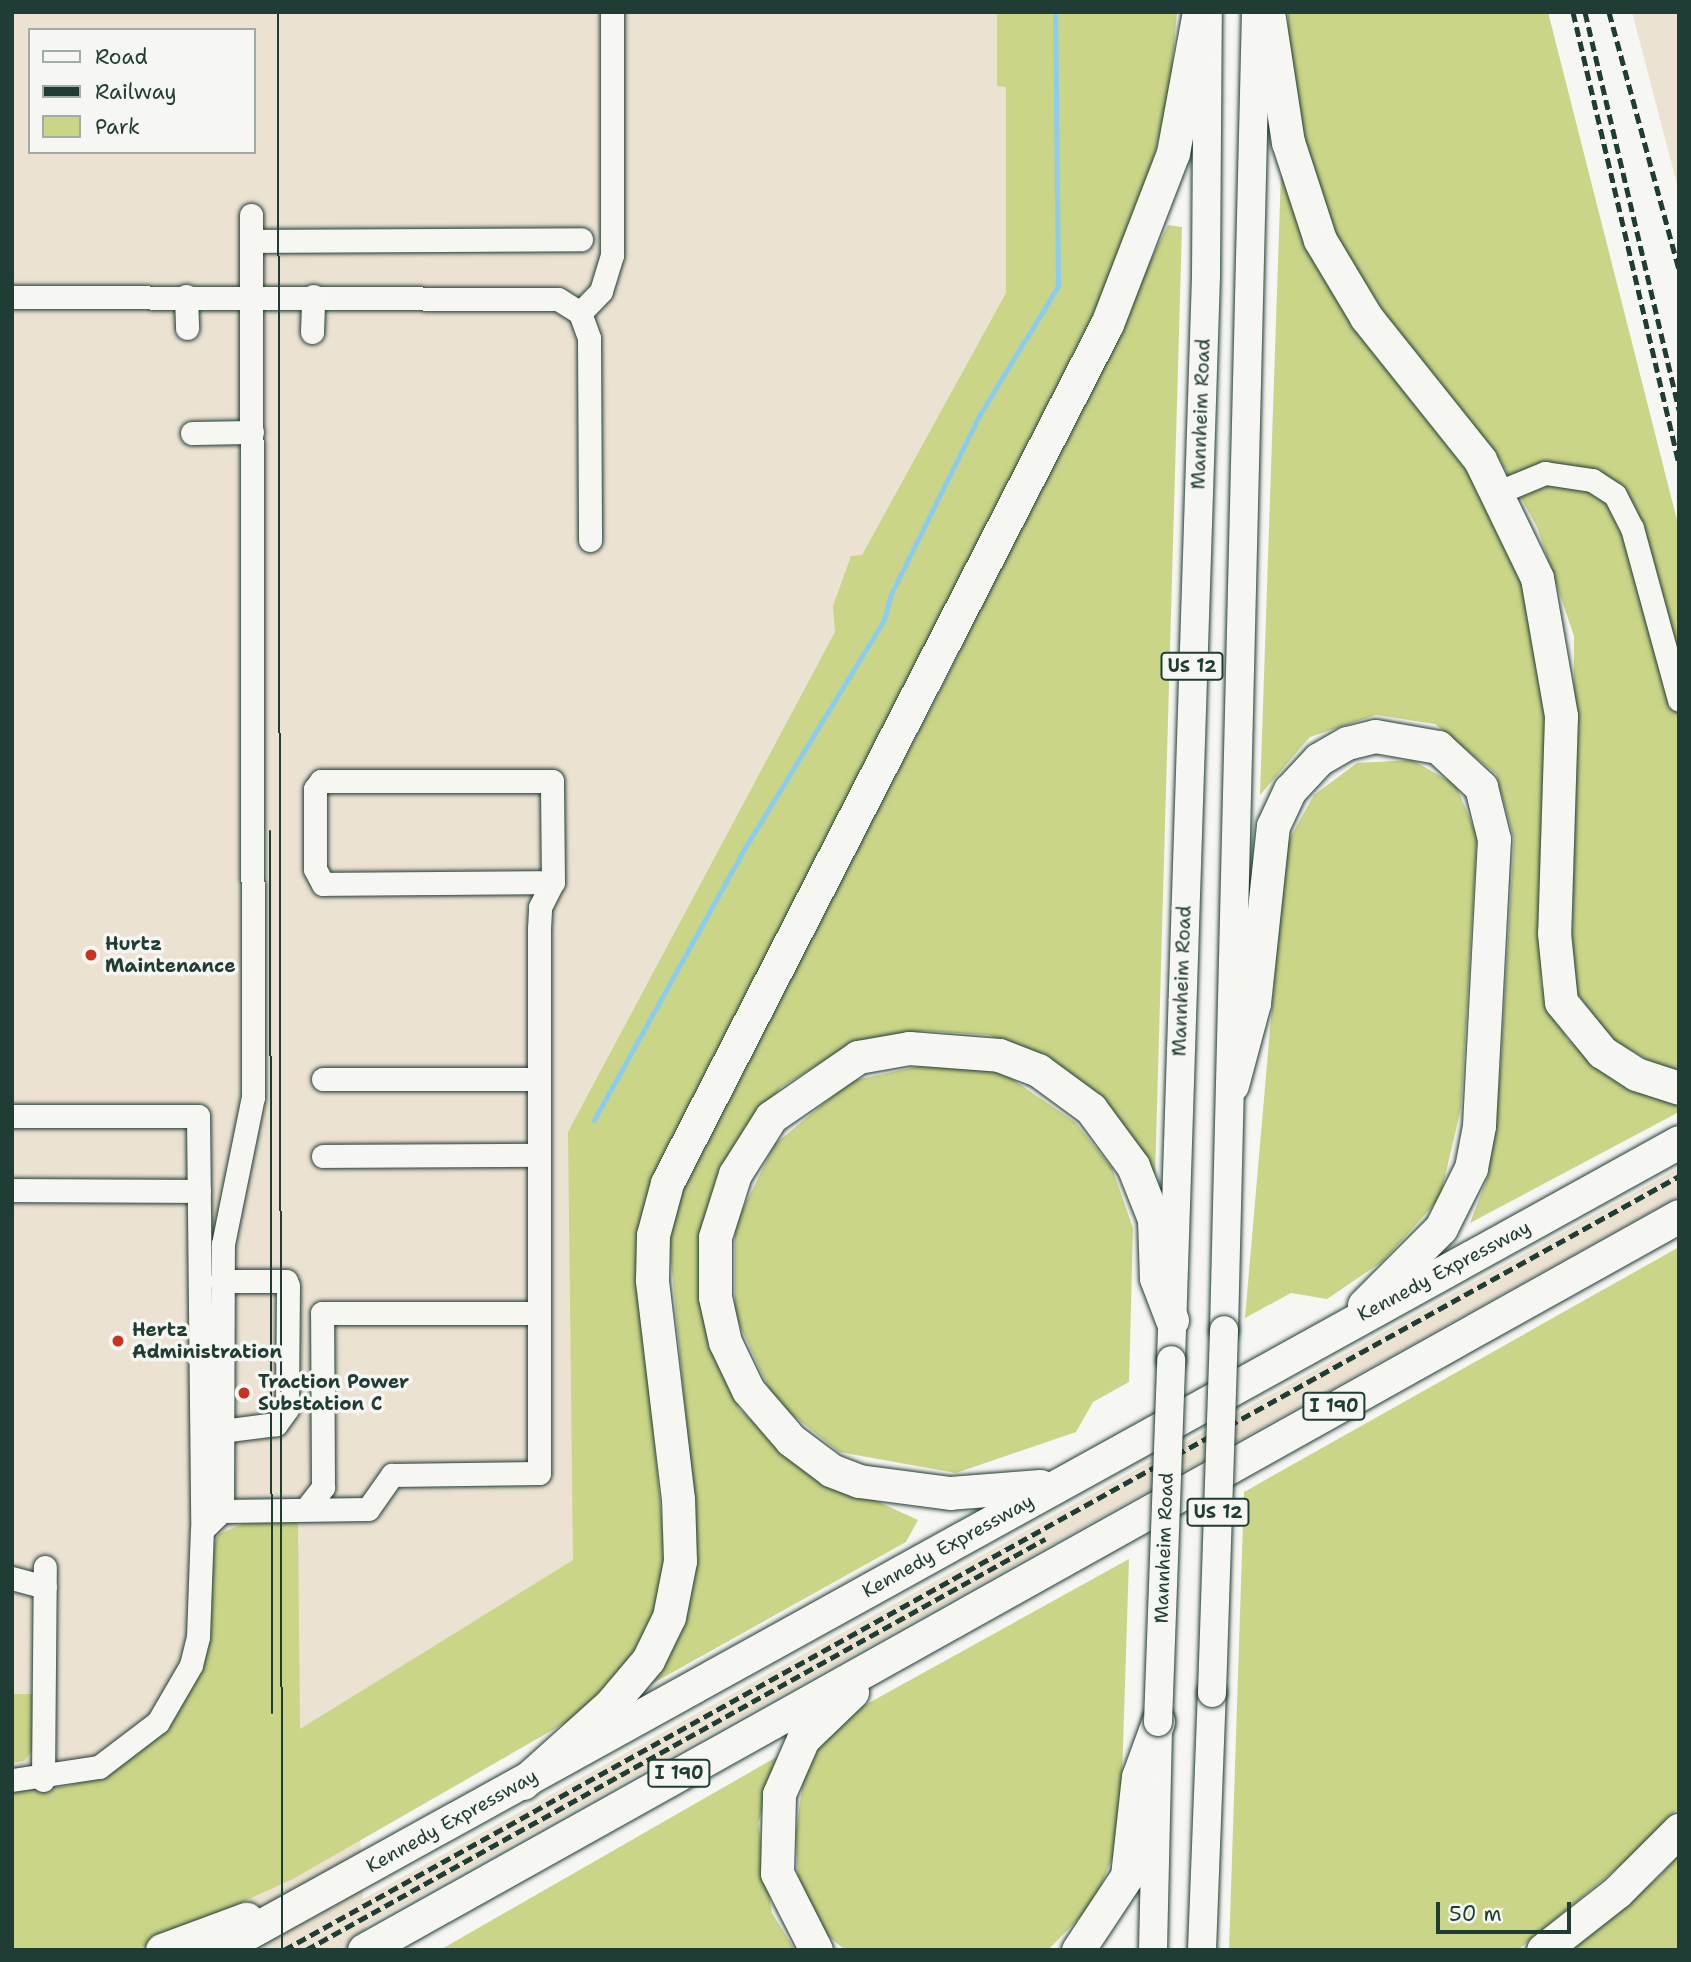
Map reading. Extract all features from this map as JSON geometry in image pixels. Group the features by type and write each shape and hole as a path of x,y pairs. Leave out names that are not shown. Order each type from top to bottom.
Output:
{"highway":[{"path":"523,1783 610,1705 648,1660 669,1616 680,1561 678,1499 652,1280 653,1235 667,1183 1107,324 1173,153 1199,12"},
{"path":"1268,12 1287,142 1320,240 1366,317 1499,492 1538,578 1556,662 1561,716 1554,933 1561,1002 1602,1052 1636,1074 1679,1088"},
{"path":"1232,1085 1254,1003 1263,874 1273,826 1290,790 1319,759 1347,743 1375,736 1438,747 1481,787 1494,839 1479,1126 1471,1168 1441,1228 1350,1321"},
{"path":"1082,1472 1003,1492 920,1492 831,1470 791,1440 748,1390 725,1342 715,1297 715,1237 735,1174 771,1117 858,1057 909,1048 999,1055 1070,1090 1133,1166 1154,1219 1156,1278 1172,1320"},
{"name":"Kennedy Expressway","path":"217,1950 523,1783 1350,1321 1679,1142"},
{"name":"I 190","path":"364,1950 1679,1216"},
{"path":"816,1950 789,1906 777,1872 774,1835 789,1764 811,1729 845,1697 990,1599"},
{"path":"1078,1950 1127,1875 1138,1777 1158,1723"},
{"path":"1543,1950 1617,1892 1679,1830"},
{"path":"162,1950 303,1903"}],"main road":[{"name":"Mannheim Road","path":"1153,1950 1158,1723 1205,288 1208,12"},
{"name":"US 12","path":"1202,1950 1232,1085 1256,12"}],"street":[{"path":"580,313 601,291 612,255 612,12"},
{"path":"222,1511 221,1281 253,1097 251,215"},
{"path":"251,241 580,239"},
{"path":"12,297 538,295 580,313 589,338 590,540"},
{"path":"186,296 187,328"},
{"path":"313,296 313,332"},
{"path":"192,433 252,432"},
{"path":"1499,492 1555,473 1592,480 1615,495 1632,528 1679,700"},
{"path":"202,1530 222,1511 369,1509 392,1475 539,1473 540,907 552,882 552,781 321,781 315,789 315,869 323,884 552,882"},
{"path":"323,1079 539,1079"},
{"path":"12,1116 198,1116 202,1530 198,1637 181,1689 158,1722 120,1755 79,1774 43,1780 12,1780"},
{"path":"323,1156 538,1155"},
{"path":"12,1190 199,1191"},
{"path":"221,1281 286,1281 288,1286 287,1409 276,1424 222,1431"},
{"path":"306,1509 323,1487 322,1313 539,1313"},
{"path":"12,1578 45,1577 43,1780"}],"shaded area":[{"path":"12,12 1067,12 1073,293 600,1140 606,1603 358,1787 363,1899 1679,1168 1679,1196 365,1926 366,1950 12,1950"},
{"path":"1632,12 1679,12 1679,192"}],"green space":[{"path":"997,12 1177,12 1169,100 1142,201 1105,292 650,1186 640,1291 665,1554 654,1611 627,1666 577,1716 293,1879 135,1950 12,1950 12,1791 69,1786 97,1776 148,1744 174,1714 209,1554 219,1534 243,1524 298,1521 300,1729 573,1560 568,1132 835,632 833,606 851,556 862,555 1006,293 1006,87 997,86"},
{"path":"1288,12 1548,12 1679,528 1679,1069 1661,1067 1611,1039 1572,986 1574,636 1537,527 1499,458 1390,321 1334,234 1311,175 1288,63"},
{"path":"1281,173 1407,388 1497,513 1539,625 1547,735 1541,984 1567,1039 1620,1083 1679,1102 1679,1112 1470,1223 1488,1176 1500,1075 1514,839 1496,774 1435,724 1376,715 1310,737 1260,795"},
{"path":"1168,225 1182,227 1155,1177 1105,1099 1053,1063 989,1035 924,1031 850,1045 781,1087 721,1165 708,1330 739,1409 802,1467 918,1520 906,1542 648,1686 678,1630 694,1501 669,1240 685,1174 941,689"},
{"path":"1412,760 1456,785 1477,836 1461,1108 1440,1198 1383,1261 1327,1299 1291,1293 1245,1318 1286,845 1314,795 1357,763"},
{"path":"929,1064 999,1070 1075,1122 1112,1168 1133,1228 1129,1382 1093,1402 1076,1432 956,1473 839,1452 774,1400 735,1315 735,1225 775,1144 851,1081"},
{"path":"1679,1247 1679,1807 1647,1843 1518,1950 1229,1950 1244,1492"},
{"path":"1129,1559 1120,1840 1093,1904 1048,1950 845,1950 827,1935 798,1879 796,1834 803,1780 822,1741 856,1710"},
{"path":"13,1694 35,1694 34,1748 24,1761 12,1763"},
{"path":"780,1755 758,1823 772,1913 795,1950 440,1950"},
{"path":"1679,1854 1679,1950 1568,1950 1659,1877"}],"waterway":[{"path":"594,1120 746,846 884,620 891,594 980,414 1058,286 1055,12"}],"tram line":[{"path":"278,12 282,1950"},
{"path":"270,831 272,1713"}],"railway":[{"path":"1573,12 1679,463"},
{"path":"1585,12 1679,410"},
{"path":"1609,12 1679,269"},
{"path":"284,1950 1679,1176"},
{"path":"306,1950 1045,1539"}],"place":[{"name":"Hurtz Maintenance","path":"91,955"},
{"name":"Hertz Administration","path":"118,1341"},
{"name":"Traction Power Substation C","path":"244,1393"}]}
